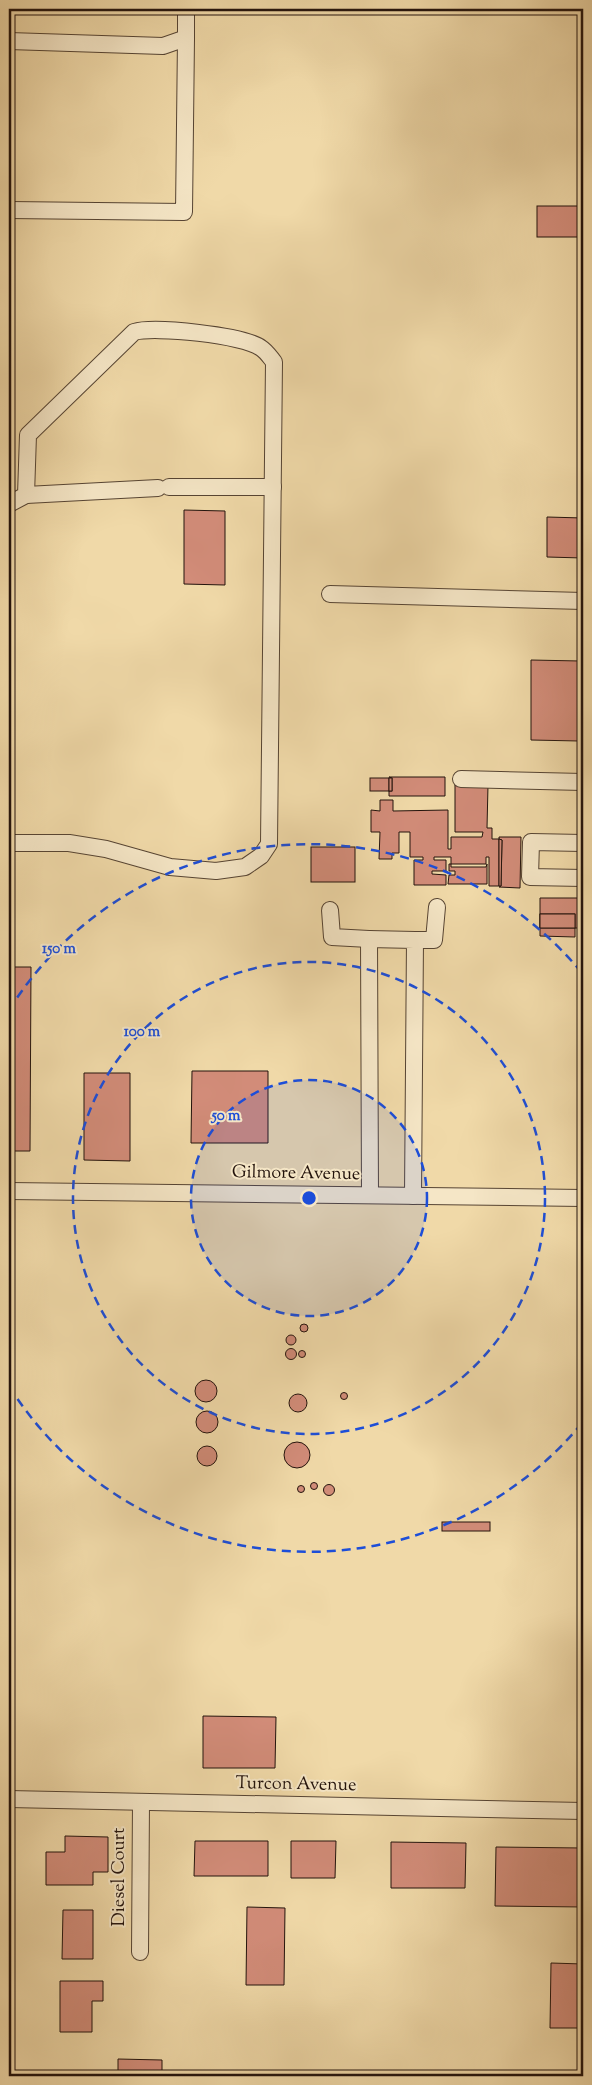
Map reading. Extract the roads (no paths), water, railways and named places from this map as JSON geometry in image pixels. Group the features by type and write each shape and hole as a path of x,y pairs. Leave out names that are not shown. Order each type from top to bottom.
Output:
{"street":[{"path":"9,210 184,212 186,9"},
{"path":"9,41 163,46 186,38"},
{"path":"9,843 69,844 106,849 170,867 216,871 245,867 261,856 269,844 274,362 260,347 234,339 182,331 142,329 134,332 28,435 26,495"},
{"path":"9,504 26,495 164,487 273,487"},
{"path":"330,594 583,601"},
{"path":"461,779 583,782"},
{"path":"583,843 531,842 530,878 583,878"},
{"path":"330,910 332,938 434,940 437,907"},
{"path":"369,939 370,1195"},
{"path":"413,1196 415,940"},
{"name":"Gilmore Avenue","path":"9,1191 583,1198"},
{"name":"Turcon Avenue","path":"9,1799 583,1811"},
{"name":"Diesel Court","path":"140,1952 141,1802"}]}
